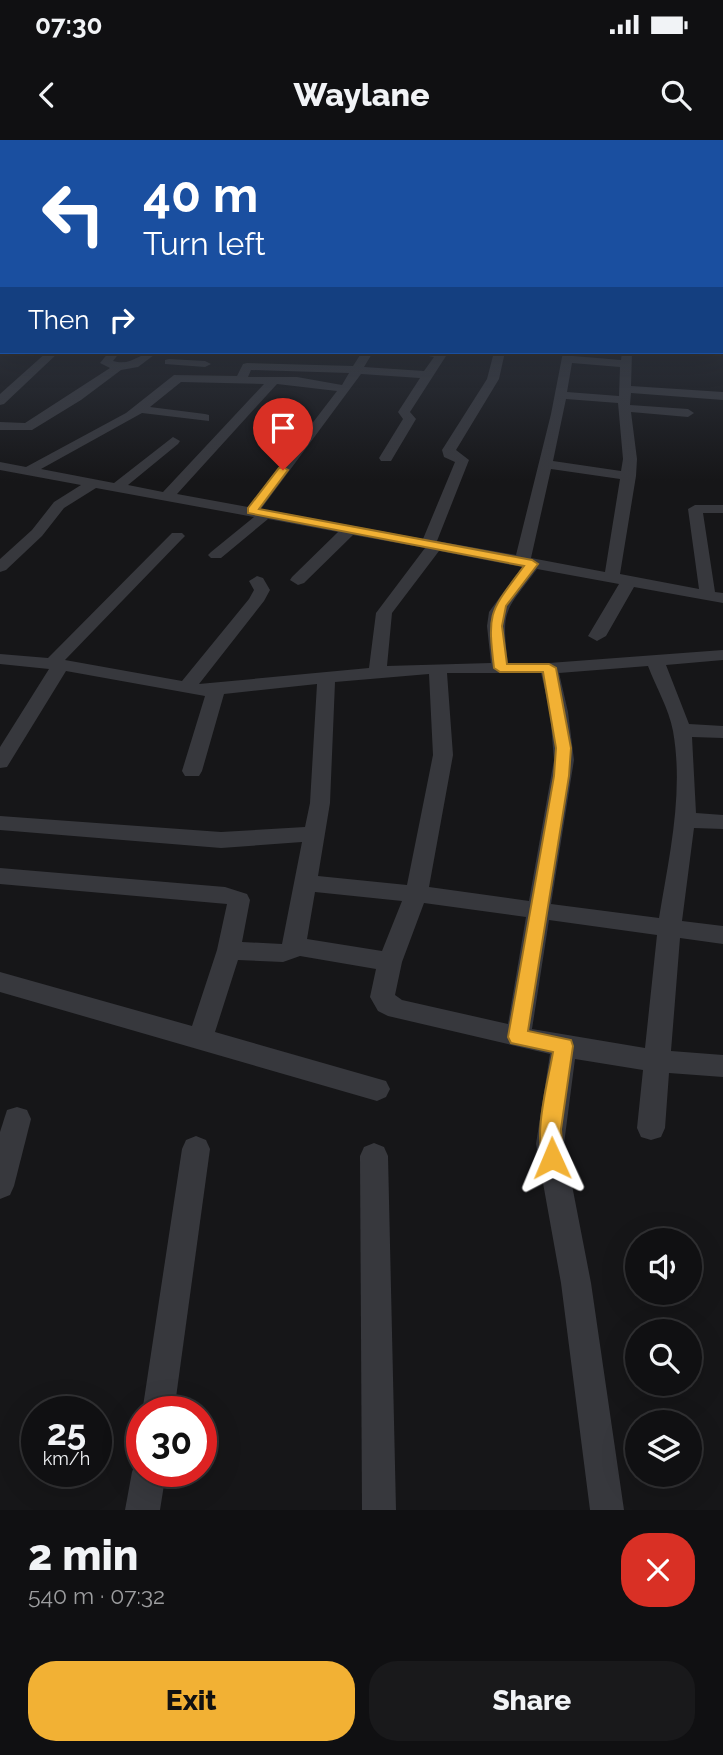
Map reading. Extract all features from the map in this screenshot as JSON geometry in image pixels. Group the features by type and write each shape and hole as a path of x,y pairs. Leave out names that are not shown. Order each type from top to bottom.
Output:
{"street":[{"path":"0,401 51,354"},
{"path":"113,354 106,363 117,367 134,365 149,354"},
{"path":"241,380 241,366 251,354"},
{"path":"216,555 259,512 345,389 365,354"},
{"path":"386,458 410,419 404,412 439,355 433,354"},
{"path":"377,671 384,613 431,545 462,460 449,454 449,450 493,379 499,354"},
{"path":"500,668 495,626 497,612 527,563 567,355 627,358 624,399 630,459 620,579 597,635"},
{"path":"169,362 221,365"},
{"path":"241,366 429,375"},
{"path":"0,426 27,427 88,390 117,367"},
{"path":"28,471 140,409 180,377 297,381 345,389"},
{"path":"167,496 273,381"},
{"path":"559,395 624,399 722,399"},
{"path":"624,399 688,413"},
{"path":"140,409 205,418"},
{"path":"0,411 8,413 0,419"},
{"path":"116,488 173,441"},
{"path":"545,464 629,475"},
{"path":"3,468 259,512 716,597 695,509 723,509"},
{"path":"0,568 37,533 59,505 92,484"},
{"path":"298,580 350,529"},
{"path":"0,762 56,664 177,536"},
{"path":"186,688 256,601 262,590 257,581"},
{"path":"0,659 56,664 216,691 377,671 549,668 723,655"},
{"path":"651,1128 669,930 685,820 686,782 682,730 655,660"},
{"path":"438,668 443,755 416,894 390,962 382,997 387,1004 564,1046 658,1060 723,1066"},
{"path":"518,1037 564,760 559,712 549,668"},
{"path":"326,678 320,803 294,944 390,962"},
{"path":"192,771 216,691"},
{"path":"682,730 723,732"},
{"path":"685,820 723,822"},
{"path":"0,823 221,840 315,834"},
{"path":"0,876 235,897 239,900 229,950 200,1040"},
{"path":"306,883 416,894 723,936"},
{"path":"229,950 283,953 299,947"},
{"path":"0,982 377,1089"},
{"path":"564,1046 550,1144 576,1283 607,1510"},
{"path":"0,1186 18,1119"},
{"path":"160,1396 196,1149"},
{"path":"374,1156 379,1510"},
{"path":"143,1510 147,1487"}],"route":[{"path":"283,470 252,511 532,564 500,606 495,626 500,668 549,668 564,748 562,776 537,911 518,1037 564,1046 551,1129 552,1158"}]}
